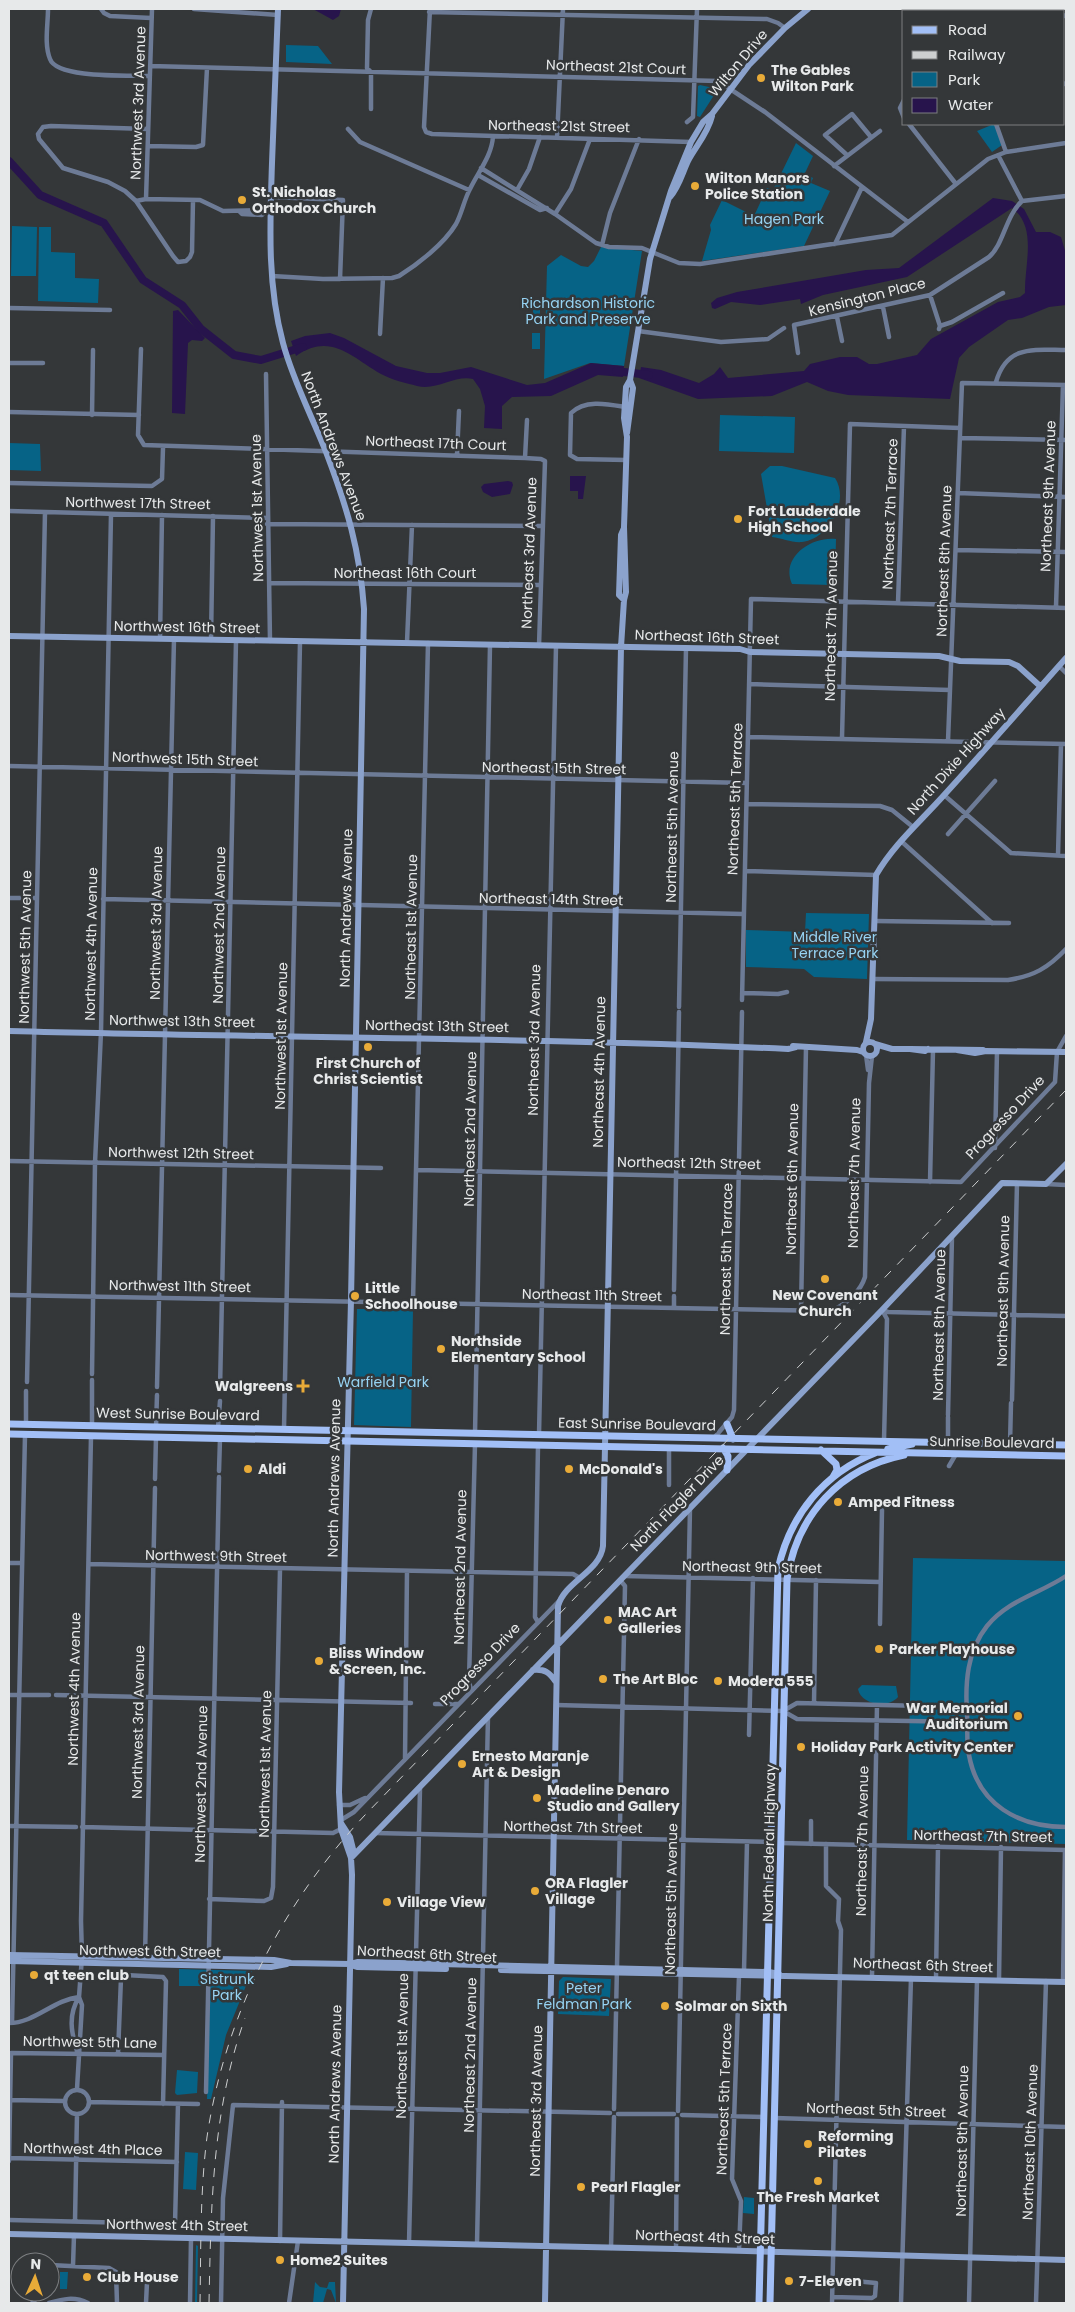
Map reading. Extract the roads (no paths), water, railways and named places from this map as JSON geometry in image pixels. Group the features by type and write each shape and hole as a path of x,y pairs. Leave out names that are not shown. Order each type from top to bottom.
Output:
{"main road":[{"name":"West Sunrise Boulevard","path":"9,1424 347,1431"},
{"path":"25,1435 30,1428 38,1424"},
{"path":"727,1424 733,1438"},
{"path":"202,1439 217,1433 218,1428"},
{"name":"East Sunrise Boulevard","path":"347,1431 927,1442"},
{"name":"West Sunrise Boulevard","path":"9,1434 202,1439 347,1440"},
{"path":"459,1444 470,1439 475,1434"},
{"path":"475,1444 476,1439 488,1434"},
{"path":"698,1448 714,1438"},
{"name":"East Sunrise Boulevard","path":"347,1440 538,1446 916,1453"},
{"path":"880,1452 927,1442"},
{"name":"Sunrise Boulevard","path":"927,1442 1066,1446"},
{"path":"1011,1455 1025,1445"},
{"path":"723,1448 728,1456 727,1470"},
{"path":"820,1450 836,1464 837,1470 833,1477"},
{"name":"North Federal Highway","path":"759,2303 769,1974 777,1579 784,1546 796,1519 812,1496 833,1477 853,1464 880,1452"},
{"name":"Sunrise Boulevard","path":"916,1453 1066,1456"},
{"name":"North Federal Highway","path":"770,2303 787,1579 798,1537 816,1508 832,1490 866,1467 890,1458 916,1453"},
{"path":"772,1825 781,1843"},
{"path":"771,1842 781,1856"},
{"path":"765,2102 775,2118"},
{"path":"764,2117 774,2130"}],"street":[{"path":"48,9 47,47 54,67 73,72 150,76"},
{"name":"Northwest 3rd Avenue","path":"146,199 152,9"},
{"path":"194,9 278,12"},
{"path":"371,9 368,20 367,68 371,72 371,109"},
{"path":"557,138 563,9"},
{"path":"687,122 693,117 697,9"},
{"name":"Wilton Drive","path":"627,437 633,388 630,380 652,253 670,196 691,142 703,122 712,114 730,89 784,28 808,9"},
{"path":"427,73 430,10 767,19 778,23 784,28"},
{"path":"102,11 110,16 152,18"},
{"name":"North Andrews Avenue","path":"278,12 271,197 268,212 272,276 283,344 326,451 352,525 362,584 364,642 339,1805 341,1824 352,1860"},
{"name":"Northeast 21st Court","path":"150,66 718,81 908,222"},
{"path":"148,146 196,147 203,145 207,68"},
{"name":"Northeast 21st Street","path":"427,73 424,127 426,132 432,134 691,142"},
{"name":"Wilton Drive","path":"670,196 676,190 693,153 709,126 712,114"},
{"path":"848,155 825,135 852,114 871,137"},
{"path":"910,125 956,184"},
{"path":"996,125 1006,152"},
{"path":"148,129 51,126 39,129 39,139 63,168 108,182 125,191 136,201 178,262 186,261 192,252 193,200"},
{"path":"348,129 360,142 469,190"},
{"path":"834,166 880,131"},
{"path":"272,276 340,279 399,276 446,238 462,212 469,190 482,168 492,144 493,136"},
{"path":"517,190 529,168 540,137"},
{"path":"555,214 571,190 590,139"},
{"path":"602,245 610,213 638,140"},
{"path":"691,142 693,153"},
{"path":"482,168 602,245 636,247 679,263 700,264 892,235 988,158 1006,152 1066,143"},
{"path":"998,155 1022,201 1066,196"},
{"path":"478,175 540,210 547,208"},
{"path":"835,244 862,187"},
{"path":"271,197 343,200 340,279"},
{"path":"136,201 146,199 200,200 223,211 240,212 242,209 268,212"},
{"name":"Kensington Place","path":"798,353 794,325 883,307 930,294 996,251 1009,219 1022,201"},
{"path":"380,334 383,278"},
{"path":"930,294 939,328 1002,293"},
{"path":"883,307 889,337"},
{"path":"9,308 110,310"},
{"path":"837,317 842,341"},
{"path":"638,331 722,342 768,339 784,328"},
{"path":"9,412 139,415 141,349"},
{"path":"92,415 93,350"},
{"path":"1065,385 996,382 1000,369 1018,354 1028,350 1066,350"},
{"path":"9,362 43,363"},
{"name":"Northwest 1st Avenue","path":"266,374 270,641"},
{"name":"Northeast 4th Avenue","path":"603,1546 609,1174 621,647 624,600 620,595 621,535 624,527 627,437 624,407 626,387 630,380"},
{"name":"Northeast 8th Avenue","path":"948,741 962,382 996,382"},
{"name":"Northeast 9th Avenue","path":"1056,607 1065,385"},
{"path":"624,407 591,404 574,409 571,413 570,455 577,459 626,460"},
{"path":"457,455 459,411"},
{"name":"Northeast 17th Court","path":"139,415 138,435 141,441 144,445 163,448 457,455 541,459 544,461"},
{"name":"Northeast 3rd Avenue","path":"525,458 527,420"},
{"name":"Northeast 7th Avenue","path":"842,738 850,424 904,426"},
{"path":"904,426 960,428"},
{"name":"Northeast 7th Terrace","path":"898,603 904,426"},
{"path":"960,438 1064,440"},
{"path":"9,483 156,485 162,479 163,448"},
{"name":"Northeast 3rd Avenue","path":"538,646 544,461"},
{"path":"958,493 1066,497"},
{"name":"Northwest 17th Street","path":"9,511 268,518"},
{"name":"Northwest 5th Avenue","path":"27,1382 45,512"},
{"name":"Northwest 4th Avenue","path":"92,1425 95,1163 101,1032 111,514"},
{"path":"160,639 162,515"},
{"path":"211,640 213,516"},
{"path":"268,524 543,526"},
{"path":"406,642 412,525"},
{"path":"956,550 1066,552"},
{"name":"Northeast 16th Court","path":"270,583 541,585"},
{"name":"Northeast 5th Terrace","path":"742,1000 751,598 844,602"},
{"path":"844,602 1066,608"},
{"name":"Northwest 16th Street","path":"9,636 364,642"},
{"name":"Northwest 3rd Avenue","path":"157,1387 174,639"},
{"name":"Northwest 2nd Avenue","path":"220,1389 236,641"},
{"name":"Northwest 1st Avenue","path":"284,1430 300,642"},
{"name":"Northeast 16th Street","path":"364,642 740,649 750,652 843,654 1009,662 1018,666 1040,686"},
{"name":"Northeast 1st Avenue","path":"413,1302 428,643"},
{"name":"Northeast 2nd Avenue","path":"475,1434 489,778 490,645"},
{"name":"Northeast 3rd Avenue","path":"538,1435 556,646"},
{"name":"Northeast 5th Avenue","path":"674,1290 686,648"},
{"name":"North Dixie Highway","path":"876,875 885,859 912,826 944,795 990,741 1066,658"},
{"path":"1058,666 1066,673"},
{"path":"749,684 950,690"},
{"path":"748,737 1064,744 1058,855"},
{"name":"Northwest 15th Street","path":"9,766 361,775"},
{"name":"Northeast 15th Street","path":"361,775 747,783"},
{"path":"948,834 995,781"},
{"path":"944,795 1010,854 1066,856"},
{"path":"747,804 880,806 892,810 912,826"},
{"path":"901,841 992,923"},
{"path":"745,871 876,875 871,1026 875,1043 870,1054"},
{"path":"9,898 37,898"},
{"name":"Northeast 14th Street","path":"103,899 743,914"},
{"path":"874,921 1010,923"},
{"path":"873,979 1008,980 1027,977 1051,966 1066,949"},
{"path":"742,993 778,994 787,992"},
{"name":"Northeast 5th Terrace","path":"714,1438 727,1424 734,1410 742,1012"},
{"path":"870,1054 865,1044 871,1026"},
{"name":"Northwest 13th Street","path":"9,1031 166,1035 356,1036"},
{"name":"Northeast 13th Street","path":"356,1036 757,1046 788,1049 796,1047 823,1047 870,1054 892,1049 956,1050 977,1048 986,1051 1066,1052"},
{"name":"Progresso Drive","path":"961,1182 1055,1082 1057,1052 1066,1036"},
{"name":"Northeast 13th Street","path":"823,1047 826,1045 875,1043 892,1049"},
{"name":"Northeast 6th Avenue","path":"801,1310 806,1047"},
{"path":"930,1182 931,1050"},
{"path":"995,1148 997,1051"},
{"name":"Northeast 7th Avenue","path":"832,1311 852,1298 862,1285 865,1277 870,1054"},
{"name":"Northwest 12th Street","path":"9,1161 352,1168"},
{"path":"1046,1184 1066,1164"},
{"path":"352,1168 381,1168"},
{"name":"Northeast 12th Street","path":"417,1170 961,1182"},
{"name":"North Flagler Drive","path":"352,1860 375,1833 420,1789 488,1716 748,1449 1002,1183 1017,1183"},
{"path":"1017,1183 1066,1185"},
{"name":"Northeast 9th Avenue","path":"1010,1444 1017,1183"},
{"name":"Northeast 8th Avenue","path":"948,1443 952,1236"},
{"name":"Northwest 11th Street","path":"9,1295 351,1300"},
{"path":"674,1296 674,1308"},
{"name":"Northeast 11th Street","path":"351,1300 832,1311"},
{"path":"882,1310 1066,1316"},
{"path":"882,1310 887,1319 884,1440"},
{"path":"26,1391 26,1424"},
{"path":"156,1426 157,1395"},
{"path":"218,1428 220,1401"},
{"path":"25,1435 15,1938 11,1958 10,2023 26,2021 57,2003 79,1997"},
{"name":"Northwest 4th Avenue","path":"78,2053 72,2036 71,2019 79,1997 81,1942 91,1436"},
{"path":"155,1479 156,1437"},
{"path":"219,1471 220,1439"},
{"name":"Northeast 2nd Avenue","path":"471,1690 469,1681 475,1444"},
{"path":"538,1446 535,1617 538,1622"},
{"path":"669,1447 669,1486"},
{"path":"948,1453 948,1465 956,1454"},
{"name":"Northwest 2nd Avenue","path":"206,2092 219,1477"},
{"name":"Northwest 3rd Avenue","path":"144,1958 155,1488"},
{"name":"Northeast 5th Avenue","path":"676,2249 690,1508"},
{"path":"880,1624 882,1510"},
{"name":"Progresso Drive","path":"341,1824 596,1562 603,1546"},
{"path":"9,1563 22,1563"},
{"name":"Northwest 9th Street","path":"89,1564 344,1569"},
{"name":"Northwest 1st Avenue","path":"209,1899 264,1901 271,1898 275,1831 280,1569"},
{"path":"344,1569 573,1574 580,1578"},
{"path":"405,1758 408,1703 407,1571"},
{"path":"1066,1576 1046,1590 1019,1599 1001,1611 986,1627 970,1660 967,1676 966,1707 971,1763 976,1779 987,1794 1016,1819 1032,1825 1066,1827"},
{"name":"Northeast 9th Street","path":"622,1578 689,1577 880,1582"},
{"path":"611,2248 623,1708 625,1586 622,1578"},
{"path":"749,1735 753,1578"},
{"path":"814,1703 816,1580"},
{"name":"Northeast 3rd Avenue","path":"545,2303 556,1683 560,1600"},
{"path":"533,1670 542,1669 550,1673 556,1683"},
{"path":"9,1695 49,1695"},
{"path":"56,1695 408,1703"},
{"path":"556,1705 774,1711 783,1711 797,1703 966,1707"},
{"path":"435,1704 458,1704"},
{"name":"Northeast 7th Avenue","path":"872,1976 877,1706"},
{"path":"783,1711 796,1719 967,1722"},
{"name":"Northeast 2nd Avenue","path":"477,2244 488,1716"},
{"name":"Northeast 1st Avenue","path":"409,2243 420,1789"},
{"name":"Progresso Drive","path":"339,1805 350,1804 368,1796"},
{"path":"811,1844 812,1821"},
{"path":"82,1827 333,1833 341,1824"},
{"name":"North Andrews Avenue","path":"341,1824 346,1829 352,1848 342,2303"},
{"path":"9,1826 76,1827"},
{"name":"Northeast 7th Street","path":"375,1833 771,1842"},
{"name":"North Flagler Drive","path":"352,1848 369,1840"},
{"name":"Northeast 5th Terrace","path":"739,2250 741,2201 732,2179 747,1842"},
{"name":"Northeast 7th Street","path":"781,1843 1065,1850"},
{"path":"826,1844 826,1886 839,1899 840,1976 832,2303"},
{"path":"936,1979 938,1846"},
{"path":"999,1980 1001,1847"},
{"path":"1065,1850 1065,1982"},
{"name":"Northwest 6th Street","path":"11,1958 144,1958 208,1962"},
{"name":"Northwest 6th Street","path":"80,1958 208,1962 278,1960 291,1963 350,1964"},
{"name":"Northeast 6th Street","path":"350,1964 357,1962 483,1968 1065,1982"},
{"name":"Northwest 6th Street","path":"118,2054 121,1978 125,1975 158,1976 163,1977 166,1981 164,2055"},
{"path":"901,2303 911,1978"},
{"name":"Northeast 9th Avenue","path":"969,2303 978,1980"},
{"name":"Northeast 10th Avenue","path":"1036,2303 1046,1981"},
{"name":"Northwest 4th Avenue","path":"77,2089 82,2005 79,1997"},
{"name":"Northwest 5th Lane","path":"10,2100 11,2053 14,2052 164,2055"},
{"path":"163,2104 164,2055"},
{"path":"77,2089 87,2095 89,2102 87,2109 77,2114 68,2110 64,2101 67,2094 77,2089"},
{"path":"9,2159 10,2100 64,2101"},
{"path":"89,2102 198,2104"},
{"path":"9,2220 175,2224 178,2104"},
{"path":"280,2241 282,2104"},
{"path":"220,2303 225,2166 233,2105 282,2104 347,2108 764,2117"},
{"path":"75,2221 77,2114"},
{"name":"Northeast 5th Street","path":"775,2118 1066,2127"},
{"name":"Northwest 4th Place","path":"9,2159 177,2162"},
{"name":"Northwest 4th Street","path":"9,2234 344,2241"},
{"path":"73,2266 74,2235"},
{"path":"190,2303 191,2238"},
{"path":"289,2303 298,2241"},
{"name":"Northeast 4th Street","path":"344,2241 1066,2260"},
{"path":"60,2265 109,2268 116,2272 117,2303"},
{"path":"146,2303 147,2282 154,2274"},
{"path":"832,2297 872,2298 875,2296 876,2283 833,2279"},
{"path":"49,2303 63,2298 79,2299 88,2303"}],"water":[{"path":"313,9 341,9 339,16 333,20"},
{"path":"993,198 1012,201 1024,209 1036,232 1050,232 1061,237 1066,254 1066,305 1049,307 1022,318 1008,320 969,347 959,358 950,399 848,395 828,391 807,382 772,396 698,399 639,378 641,367 661,370 699,383 714,374 720,367 728,378 804,371 810,364 840,357 857,357 869,364 877,364 917,355 931,339 998,302 1020,297 1025,293 1027,236 1025,225 1012,208 907,277 823,295 801,304 800,299 760,305 731,302 715,309 712,308 711,303 717,298 737,292 866,270 899,268"},
{"path":"178,310 205,338 202,341 192,340 188,343 185,414 172,413 173,311"},
{"path":"330,333 344,338 396,366 427,373 440,373 471,367 527,385 545,383 591,363 624,366 623,377 598,375 551,396 512,397 502,406 502,429 484,428 485,406 480,389 473,379 459,379 424,387 394,380 350,355 330,347 320,346 308,349 296,356 291,341 305,336"},
{"path":"570,476 586,476 583,499 578,499 578,491 570,491"},
{"path":"512,482 513,485 510,494 492,497 483,492 481,487 484,484"}],"waterway":[{"path":"9,161 40,195 104,223 143,280 182,305 201,329 234,355 261,360 303,347"},
{"path":"616,371 649,375"}],"railway":[{"path":"200,2303 203,2178 207,2137 216,2092 228,2048 243,2005 283,1924 308,1886 335,1849 365,1815 1066,1090"},
{"path":"209,2303 215,2159 226,2088 245,2018"}],"place":[{"name":"The Gables Wilton Park","path":"761,78"},
{"name":"Wilton Manors Police Station","path":"695,186"},
{"name":"St. Nicholas Orthodox Church","path":"242,200"},
{"name":"Fort Lauderdale High School","path":"738,519"},
{"name":"First Church of Christ Scientist","path":"368,1047"},
{"name":"New Covenant Church","path":"825,1279"},
{"name":"Little Schoolhouse","path":"355,1296"},
{"name":"Northside Elementary School","path":"441,1349"},
{"name":"Walgreens","path":"303,1386"},
{"name":"Aldi","path":"248,1469"},
{"name":"McDonald's","path":"569,1469"},
{"name":"Amped Fitness","path":"838,1502"},
{"name":"MAC Art Galleries","path":"608,1620"},
{"name":"Parker Playhouse","path":"879,1649"},
{"name":"Bliss Window & Screen, Inc.","path":"319,1661"},
{"name":"The Art Bloc","path":"603,1679"},
{"name":"Modera 555","path":"718,1681"},
{"name":"War Memorial Auditorium","path":"1018,1716"},
{"name":"Holiday Park Activity Center","path":"801,1747"},
{"name":"Ernesto Maranje Art & Design","path":"462,1764"},
{"name":"Madeline Denaro Studio and Gallery","path":"537,1798"},
{"name":"ORA Flagler Village","path":"535,1891"},
{"name":"Village View","path":"387,1902"},
{"name":"qt teen club","path":"34,1975"},
{"name":"Solmar on Sixth","path":"665,2006"},
{"name":"Reforming Pilates","path":"808,2144"},
{"name":"The Fresh Market","path":"818,2181"},
{"name":"Pearl Flagler","path":"581,2187"},
{"name":"Home2 Suites","path":"280,2260"},
{"name":"Club House","path":"87,2277"},
{"name":"7-Eleven","path":"789,2281"}],"park label":[{"name":"Hagen Park","path":"784,219"},
{"name":"Richardson Historic Park and Preserve","path":"588,312"},
{"name":"Middle River Terrace Park","path":"835,946"},
{"name":"Warfield Park","path":"383,1382"},
{"name":"Sistrunk Park","path":"227,1988"},
{"name":"Peter Feldman Park","path":"584,1996"}]}
